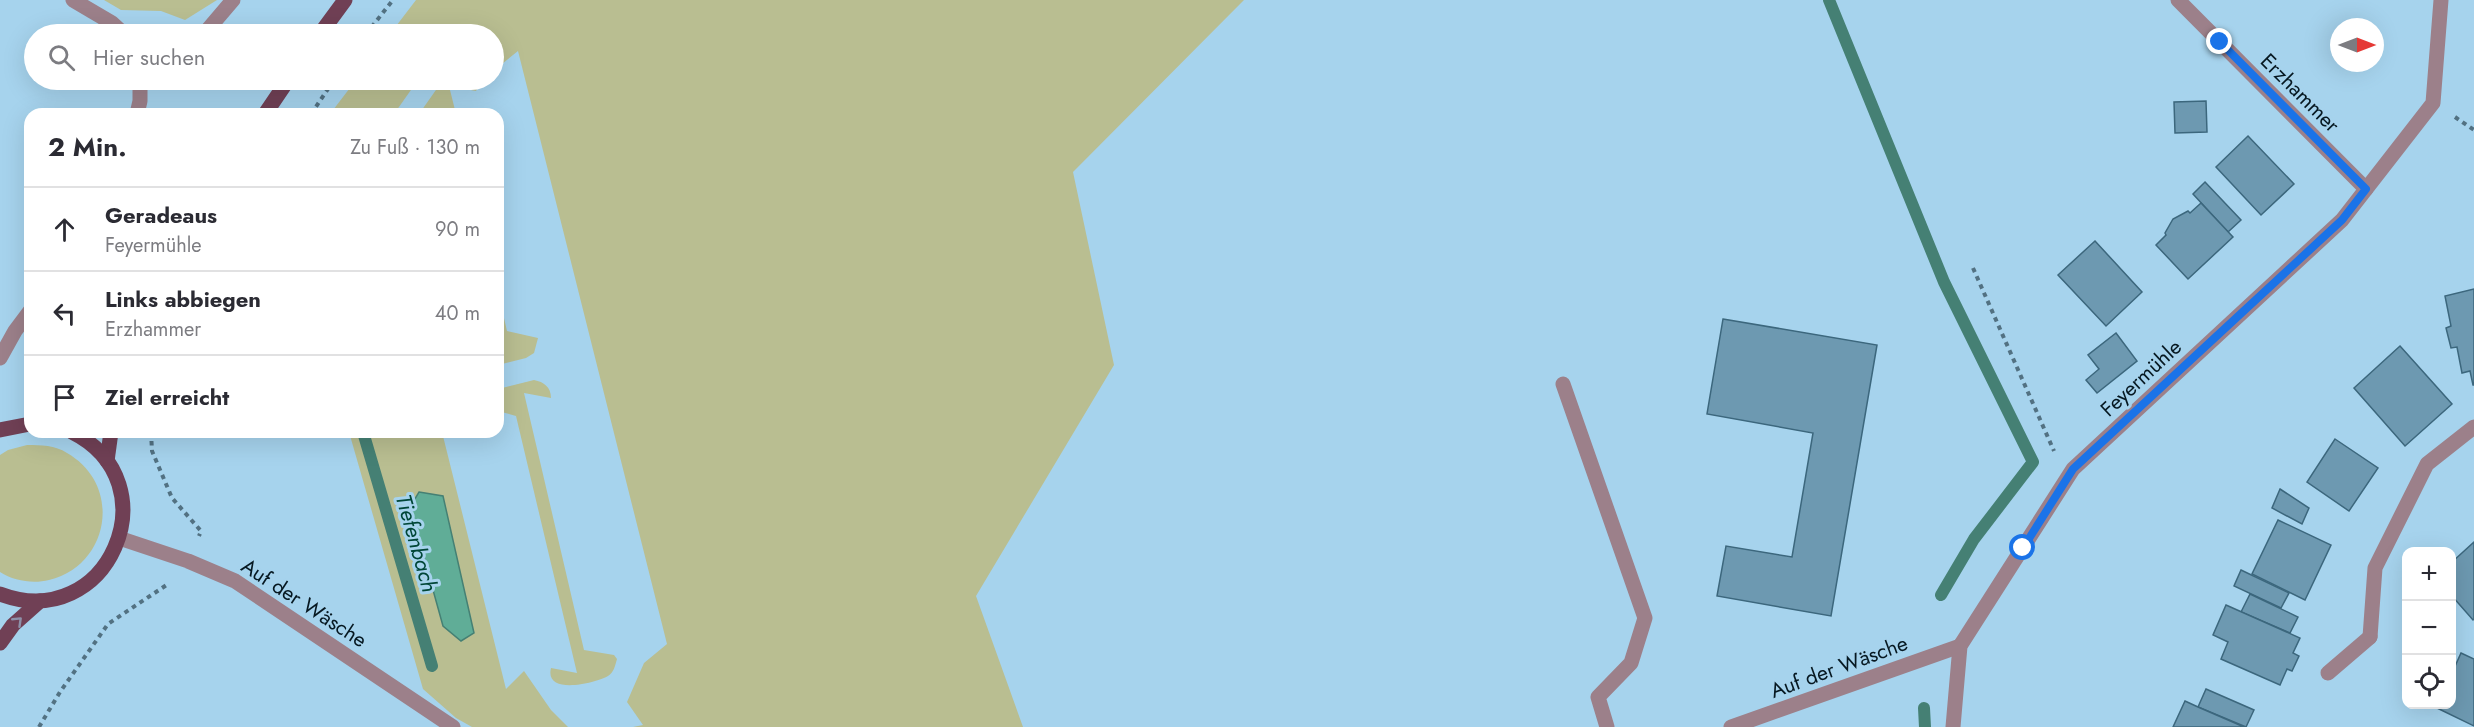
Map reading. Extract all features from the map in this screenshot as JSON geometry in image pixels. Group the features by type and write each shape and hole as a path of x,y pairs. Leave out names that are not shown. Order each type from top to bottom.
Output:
{"main road":[{"path":"327,24 345,0"},
{"path":"269,108 281,90"},
{"path":"0,430 24,425"},
{"path":"0,594 17,600 40,601 61,597 90,582 110,558 119,537 123,503 118,481 106,461 92,445 81,438"},
{"path":"106,461 110,438"},
{"path":"0,643 14,625 40,601"}],"street":[{"path":"73,0 113,24"},
{"path":"213,24 233,0"},
{"name":"Erzhammer","path":"2178,0 2366,189"},
{"name":"Feyermühle","path":"1953,727 1960,646 2073,469 2342,220 2433,103 2441,0"},
{"path":"138,108 140,90"},
{"path":"0,358 24,319"},
{"path":"1563,384 1646,618 1631,663 1598,697 1607,727"},
{"path":"2328,673 2370,637 2375,568 2427,464 2474,427"},
{"name":"Auf der Wäsche","path":"119,537 188,561 235,581 453,727"},
{"name":"Auf der Wäsche","path":"1731,727 1960,646"}],"path":[{"path":"374,24 393,0"},
{"path":"316,108 327,90"},
{"path":"1972,268 2053,449 2073,469"},
{"path":"39,727 60,692 108,624 176,578 188,561 201,531 172,498 152,451 151,438"}],"shaded area":[{"path":"104,0 217,0 185,20 161,11 121,10"},
{"path":"416,0 1244,0 1073,172 1114,365 976,596 1023,727 633,727 643,725 627,702 644,663 667,644 518,51 504,62 504,24 398,24"},
{"path":"348,90 411,90 398,108 335,108"},
{"path":"436,90 450,90 454,108 423,108"},
{"path":"504,318 507,331 538,338 534,353 526,358 504,364"},
{"path":"534,380 546,386 551,394 551,398 524,393 584,650 614,655 617,659 613,671 608,676 593,682 563,685 555,682 551,677 551,668 577,673 516,416 504,413 504,388"},
{"path":"351,438 443,438 506,689 524,671 551,710 568,727 472,727 456,718 423,689"},
{"path":"27,445 53,447 67,453 85,467 96,484 102,503 102,523 96,542 85,558 70,572 49,580 30,582 17,580 0,572 0,455 8,450"},
{"path":"419,492 443,496 474,633 461,641 443,626 410,507"}],"building":[{"path":"2206,101 2207,132 2175,133 2174,102"},
{"path":"2248,136 2294,184 2261,215 2216,167"},
{"path":"2205,182 2241,220 2228,232 2193,194"},
{"path":"2201,203 2233,237 2188,279 2156,245 2166,235 2173,219 2188,211 2190,213"},
{"path":"2095,241 2142,292 2106,326 2058,275"},
{"path":"2474,289 2473,385 2470,371 2462,373 2457,347 2451,348 2446,328 2451,326 2445,296"},
{"path":"1723,319 1877,345 1831,616 1717,596 1726,546 1792,557 1813,433 1707,414"},
{"path":"2116,333 2137,361 2097,393 2086,380 2099,369 2088,355"},
{"path":"2400,346 2452,404 2405,446 2354,388"},
{"path":"2335,439 2378,468 2349,511 2307,482"},
{"path":"2280,489 2309,508 2302,524 2272,508"},
{"path":"2278,520 2331,545 2305,600 2252,574"},
{"path":"2474,542 2473,620 2456,601 2456,558"},
{"path":"2241,570 2289,593 2281,608 2234,586"},
{"path":"2250,594 2298,617 2290,633 2241,612"},
{"path":"2226,605 2300,638 2293,653 2299,656 2292,671 2287,669 2280,685 2221,659 2228,642 2213,635"},
{"path":"2461,653 2474,659 2474,726 2439,709 2456,709 2456,664"},
{"path":"2206,689 2254,710 2246,727 2198,707"},
{"path":"2185,701 2198,707 2244,727 2173,727"}],"waterway":[{"path":"1829,0 1944,282 2033,462 1974,539 1941,595"},
{"name":"Tiefenbach","path":"365,438 432,666"},
{"path":"1924,708 1925,727"}],"route":[{"path":"2023,548 2073,469 2342,220 2366,189 2220,42"}]}
